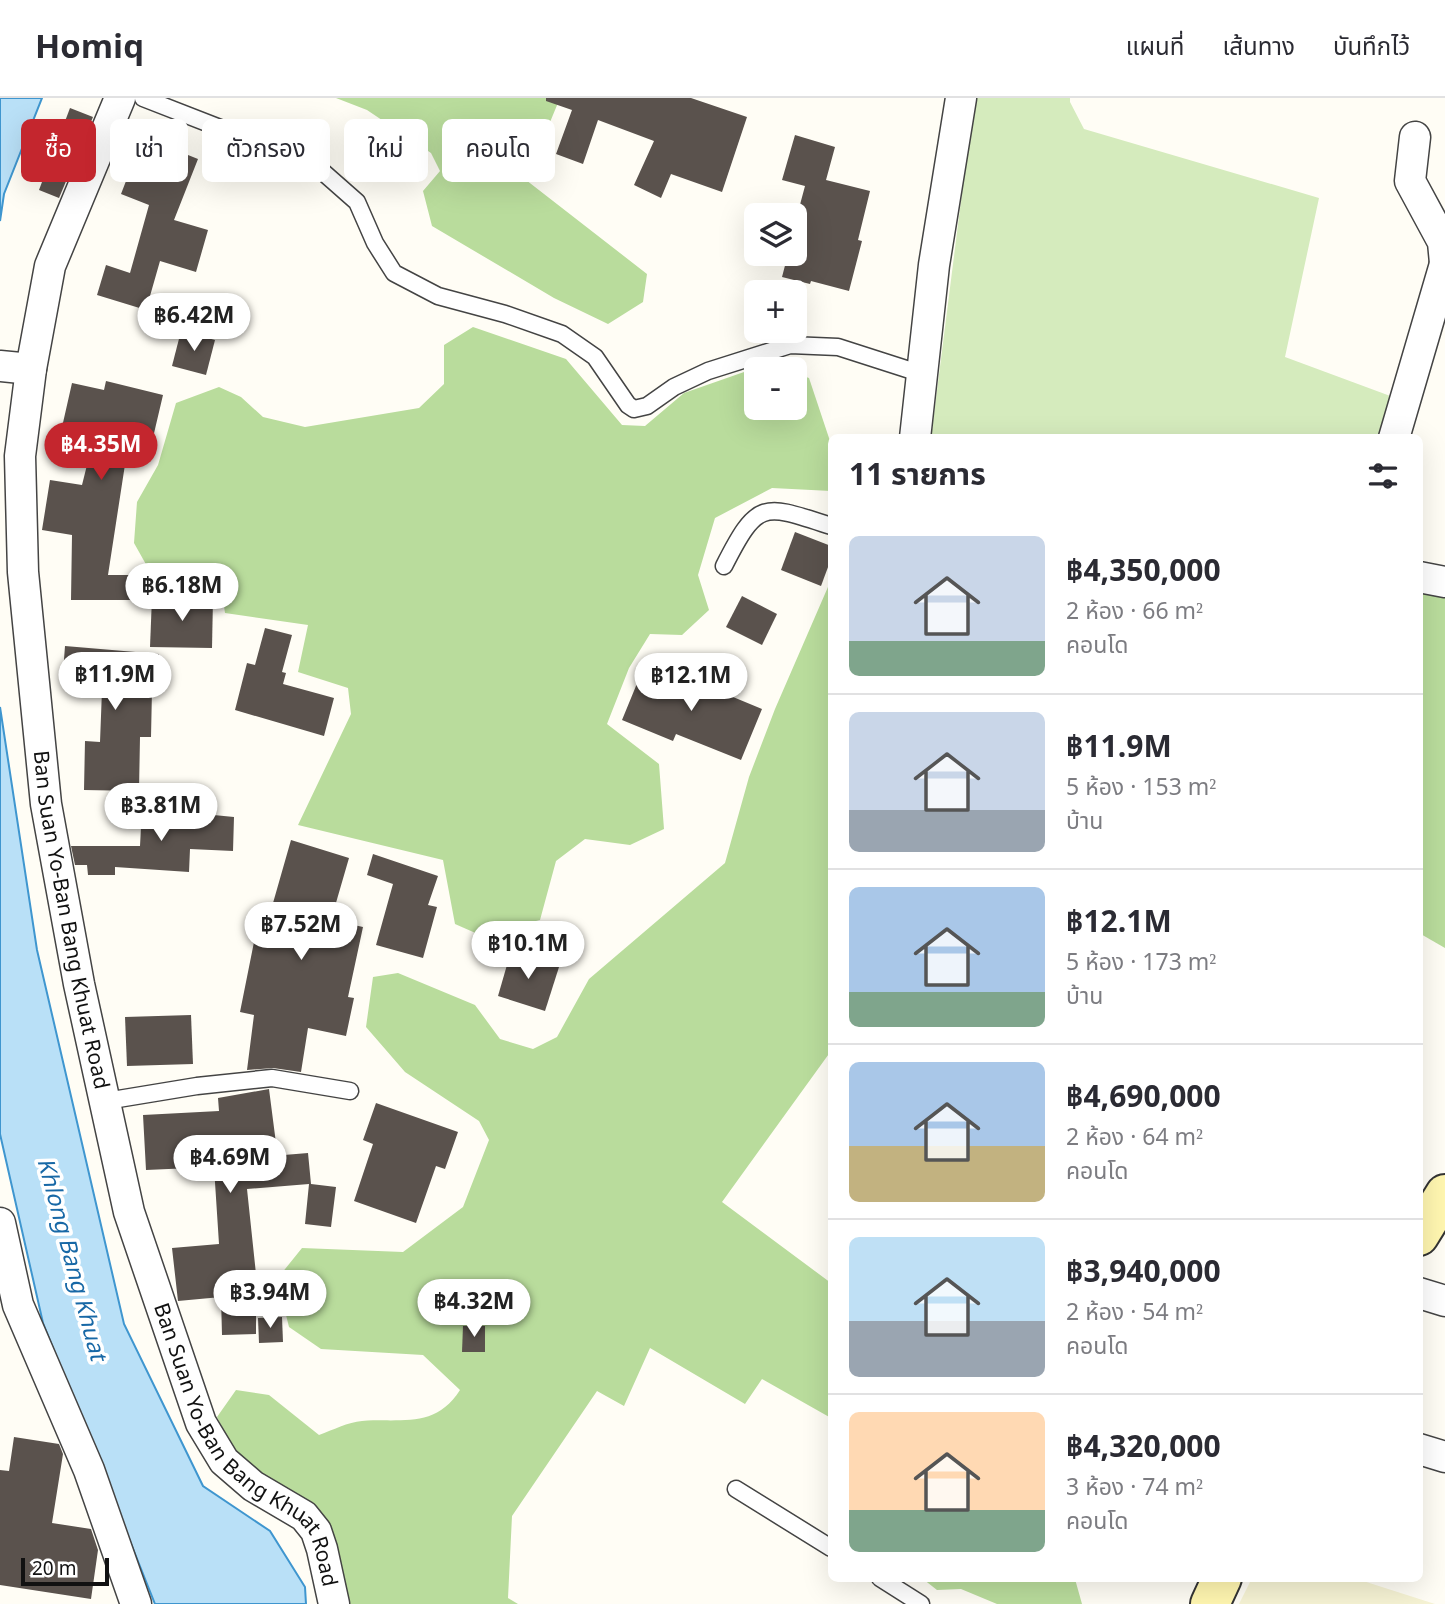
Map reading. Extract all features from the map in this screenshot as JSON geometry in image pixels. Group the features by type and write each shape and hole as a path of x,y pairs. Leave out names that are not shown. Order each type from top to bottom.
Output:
{"main road":[{"path":"1423,1230 1445,1194"},
{"path":"1210,1604 1220,1582"}],"street":[{"name":"Ban Suan Yo-Ban Bang Khuat Road","path":"121,98 50,266 14,367 23,572 46,804 79,984 129,1212 201,1423 224,1461 253,1486 304,1516 316,1531 334,1604"},
{"path":"915,434 934,265 961,98"},
{"path":"1395,434 1445,264 1443,242 1409,181 1415,137"},
{"path":"1423,578 1445,582"},
{"path":"0,1223 9,1316 89,1470 136,1604"},
{"path":"1423,1294 1445,1301"},
{"path":"1423,1450 1445,1457"}],"lane":[{"path":"143,98 315,165 357,202 375,243 394,273 438,296 505,314 562,334 595,357 628,405 634,409 647,405 674,387 708,371 790,345 838,347 922,374"},
{"path":"724,566 742,530 762,512 781,510 828,525"},
{"path":"106,1101 197,1086 272,1078 350,1091"},
{"path":"736,1489 828,1546"},
{"path":"886,1582 921,1604"}],"shaded area":[{"path":"1250,1582 1366,1582 1435,1604 1239,1604"}],"green space":[{"path":"336,98 560,98 551,119 442,119 442,182 529,182 647,274 643,302 608,324 554,298 432,226 423,191 440,171 428,151 428,119 380,119 367,110"},
{"path":"974,98 1070,98 1084,129 1319,198 1285,357 1393,397 1383,434 932,434"},
{"path":"473,327 566,359 622,425 645,426 684,393 744,372 744,420 807,420 807,377 828,435 828,491 772,488 715,518 698,575 709,610 682,635 650,634 629,668 607,724 659,764 664,829 630,845 585,839 556,861 540,920 480,935 455,924 443,860 298,825 351,714 348,688 298,672 308,625 225,613 221,587 157,584 134,543 137,502 158,465 176,403 219,387 241,397 263,417 305,427 419,408 444,384 444,345"},
{"path":"828,587 828,1055 722,1202 828,1281 828,1416 762,1379 745,1404 650,1348 624,1406 597,1391 512,1516 508,1598 518,1604 346,1604 262,1476 235,1453 217,1417 236,1390 269,1395 319,1435 357,1422 429,1416 440,1411 460,1390 423,1355 321,1349 289,1327 277,1279 302,1248 403,1252 463,1207 489,1140 479,1121 405,1072 366,1027 373,977 398,973 475,1005 500,1039 533,1049 557,1037 589,979 725,863 749,777"},
{"path":"1423,591 1445,595 1445,948 1423,935"},
{"path":"927,1582 1076,1582 1082,1604 997,1604 961,1589 937,1590"}],"water":[{"path":"0,98 42,98 34,119 21,119 21,151 4,194 0,221"},
{"name":"Khlong Bang Khuat","path":"0,707 37,950 124,1324 203,1486 270,1531 305,1587 306,1604 155,1604 43,1323 0,1134"}],"building":[{"path":"546,98 691,98 747,117 722,192 671,174 661,198 634,185 654,141 598,120 583,164 556,154 572,110 546,101"},
{"path":"70,108 93,117 92,119 66,119"},
{"path":"795,135 835,147 826,180 870,191 858,240 862,241 849,291 811,281 810,284 807,283 807,280 782,277 785,266 807,266 807,203 800,203 805,186 782,180"},
{"path":"188,155 198,159 174,220 208,230 196,272 160,261 146,310 97,295 106,265 130,273 149,205 121,194 126,182 188,182"},
{"path":"42,182 66,182 59,198 39,190"},
{"path":"181,331 215,340 206,375 172,366"},
{"path":"106,381 163,395 147,463 126,458 108,575 136,575 136,600 71,600 72,535 42,530 50,480 82,485 92,445 60,436 72,383 104,390"},
{"path":"795,532 828,545 828,567 821,586 781,570"},
{"path":"742,596 777,614 762,645 726,627"},
{"path":"152,597 213,598 212,648 150,647"},
{"path":"265,628 292,635 282,672 286,673 283,684 334,698 324,736 235,710 247,663 255,665"},
{"path":"65,646 159,654 157,690 152,690 151,737 140,737 139,791 84,790 85,741 100,742 102,690 62,686"},
{"path":"645,664 719,696 721,692 762,709 741,760 676,734 673,741 622,720"},
{"path":"142,808 234,817 233,851 190,849 189,872 115,867 115,875 88,875 87,865 75,865 71,846 140,846"},
{"path":"291,840 349,858 331,920 363,927 348,997 354,998 346,1036 308,1028 301,1072 273,1068 247,1070 254,1015 240,1012 255,937 263,938"},
{"path":"373,854 438,876 428,905 437,907 423,958 376,945 393,884 367,875"},
{"path":"511,951 559,967 545,1011 498,996"},
{"path":"191,1015 193,1064 127,1066 125,1017"},
{"path":"269,1089 277,1151 284,1150 284,1155 308,1153 311,1184 336,1187 331,1227 305,1224 309,1184 247,1189 256,1274 256,1334 222,1335 221,1297 178,1301 172,1248 219,1244 214,1167 146,1170 143,1115 219,1111 218,1098"},
{"path":"376,1103 458,1132 445,1169 436,1166 416,1223 354,1201 373,1144 363,1140"},
{"path":"282,1317 283,1342 259,1343 258,1318"},
{"path":"463,1326 485,1326 485,1352 462,1352"},
{"path":"14,1437 59,1444 63,1454 52,1523 91,1529 98,1550 91,1599 0,1585 0,1470 9,1471"}]}
